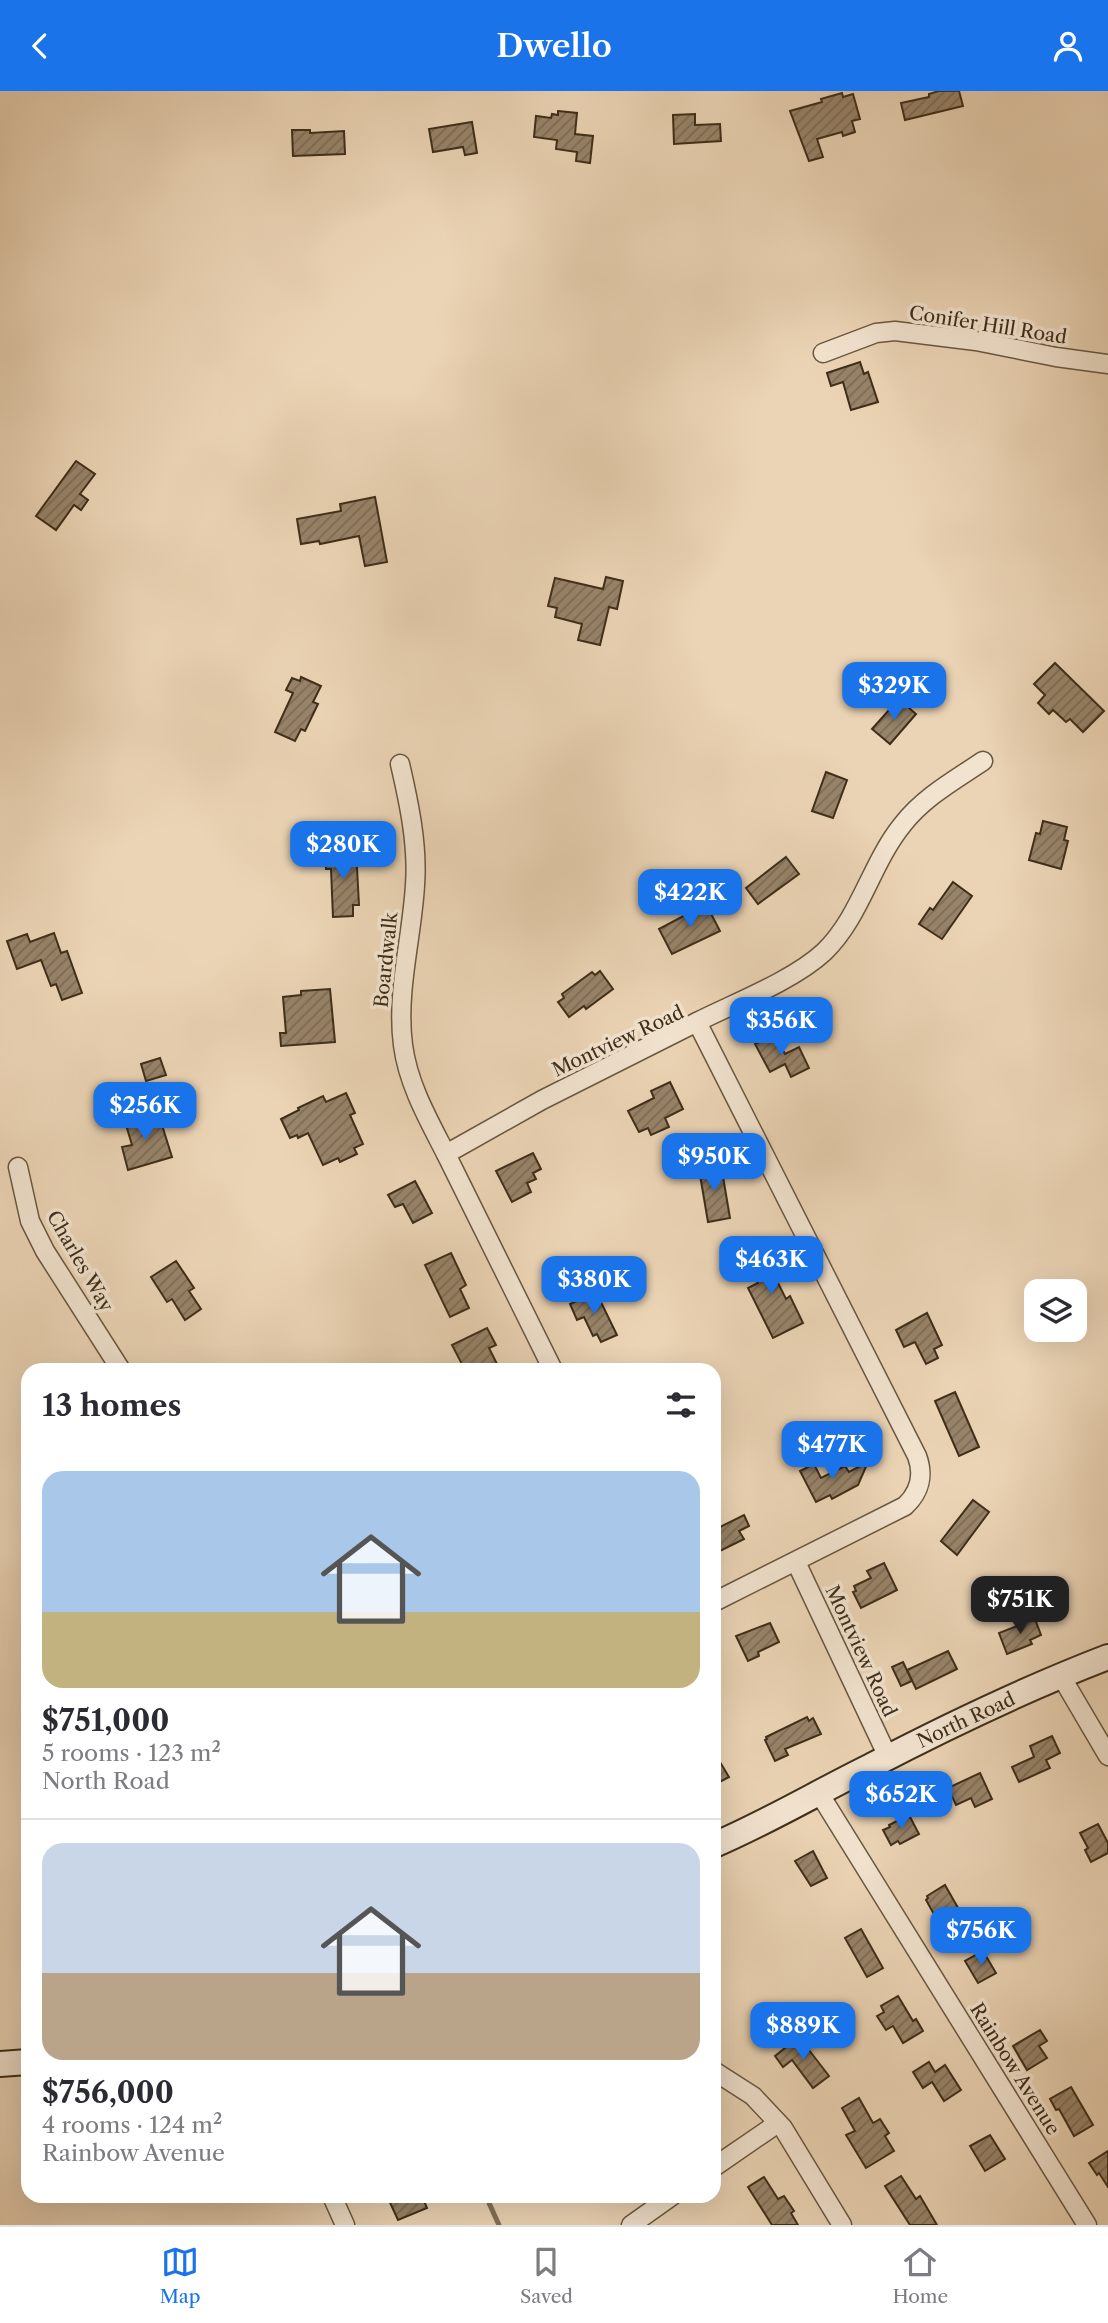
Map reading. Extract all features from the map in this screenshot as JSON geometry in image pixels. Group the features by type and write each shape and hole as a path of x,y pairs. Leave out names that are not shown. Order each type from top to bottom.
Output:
{"main road":[{"name":"North Road","path":"721,1842 752,1829 888,1757 1061,1676 1108,1657"},
{"path":"0,2064 21,2062"}],"street":[{"name":"Conifer Hill Road","path":"823,353 876,333 895,331 976,341 1108,364"},
{"path":"697,1022 802,969 825,951 848,922 880,860 902,825 926,801 983,761"},
{"name":"Boardwalk","path":"400,764 411,817 416,861 415,894 401,1014 403,1048 415,1091 446,1154"},
{"name":"Montview Road","path":"446,1154 542,1100 697,1022 917,1456 921,1469 918,1490 905,1506 721,1599"},
{"path":"446,1154 550,1363"},
{"name":"Charles Way","path":"18,1167 30,1221 45,1251 117,1363"},
{"name":"Montview Road","path":"796,1562 888,1757"},
{"path":"1061,1676 1108,1756"},
{"name":"Rainbow Avenue","path":"819,1793 1087,2225"},
{"path":"721,2075 753,2096 778,2123 842,2225"},
{"path":"721,2162 778,2123"},
{"path":"335,2203 345,2225"},
{"path":"631,2225 662,2203"}],"building":[{"path":"959,91 963,106 905,120 901,103 929,97 929,94"},
{"path":"842,93 843,97 853,94 860,119 852,121 855,132 843,136 842,132 817,139 823,157 809,161 790,111"},
{"path":"558,111 577,113 575,134 593,136 590,163 576,161 577,152 556,149 557,140 534,137 536,116 551,118 552,114 558,115"},
{"path":"695,114 695,125 720,124 721,141 674,144 673,115"},
{"path":"472,122 477,153 465,155 463,147 433,152 429,129"},
{"path":"292,130 310,130 310,133 344,131 345,154 293,156"},
{"path":"860,362 864,374 868,372 878,402 851,410 843,382 831,386 827,373"},
{"path":"76,461 95,474 80,494 88,500 81,510 74,505 56,530 36,516"},
{"path":"375,497 387,562 365,566 359,536 320,544 319,541 301,544 297,519 341,511 340,504"},
{"path":"606,577 623,581 617,609 609,607 600,645 578,640 582,624 555,617 557,608 548,606 555,578 603,589"},
{"path":"1055,663 1104,711 1083,732 1070,719 1066,722 1053,710 1049,714 1038,703 1045,695 1034,684"},
{"path":"301,677 321,686 313,702 318,704 305,731 301,729 295,741 275,732 293,693 286,690 292,678 300,681"},
{"path":"899,699 916,714 890,744 872,729"},
{"path":"826,772 847,780 833,818 812,811"},
{"path":"1043,821 1067,827 1064,840 1068,841 1061,869 1029,860 1036,833 1040,834"},
{"path":"356,849 359,905 353,905 353,916 333,917 331,869 326,869 325,851"},
{"path":"786,857 799,874 758,904 746,888"},
{"path":"953,882 972,896 942,939 919,924"},
{"path":"706,904 720,931 672,954 659,929"},
{"path":"54,933 61,953 67,951 82,993 62,1000 56,984 51,986 41,960 17,969 7,941 27,934 30,942"},
{"path":"600,971 613,989 586,1009 584,1006 569,1017 558,1002 564,998 562,994 592,972 595,975"},
{"path":"330,989 335,1042 281,1046 280,1033 286,1033 283,997 301,995 301,991"},
{"path":"774,1034 785,1054 799,1047 809,1068 791,1077 785,1064 770,1072 755,1044"},
{"path":"160,1058 166,1075 146,1081 141,1064"},
{"path":"670,1082 683,1109 665,1118 669,1127 651,1135 648,1128 639,1132 628,1111 654,1098 651,1091"},
{"path":"346,1093 355,1113 350,1115 363,1144 354,1148 357,1154 340,1162 338,1158 323,1165 308,1133 298,1138 297,1135 290,1138 281,1119 323,1096 326,1102"},
{"path":"141,1109 145,1123 151,1121 152,1125 161,1122 172,1157 128,1170 122,1147 132,1145 123,1115"},
{"path":"533,1153 541,1169 533,1173 536,1179 527,1183 531,1192 512,1202 496,1171"},
{"path":"721,1165 730,1218 708,1222 699,1169"},
{"path":"415,1181 432,1213 413,1223 403,1204 395,1207 388,1195"},
{"path":"766,1247 777,1269 772,1271 786,1299 790,1296 803,1323 773,1338 748,1288 758,1283 745,1258"},
{"path":"451,1253 466,1285 460,1289 469,1308 450,1317 425,1265"},
{"path":"176,1261 194,1288 189,1291 201,1309 185,1320 172,1299 167,1302 151,1277"},
{"path":"596,1292 617,1335 601,1342 597,1334 593,1336 584,1317 577,1320 570,1304"},
{"path":"927,1313 942,1345 934,1349 938,1358 926,1364 915,1342 904,1347 896,1330"},
{"path":"487,1328 496,1345 489,1348 496,1363 461,1363 452,1345"},
{"path":"955,1392 979,1447 959,1456 935,1401"},
{"path":"868,1462 858,1485 832,1499 830,1495 816,1502 800,1471 814,1464 821,1478 845,1466 849,1472"},
{"path":"973,1500 989,1512 957,1555 941,1541"},
{"path":"744,1515 749,1526 739,1531 744,1539 721,1550 721,1526"},
{"path":"884,1563 897,1590 861,1608 853,1592 856,1591 854,1586 871,1578 867,1571"},
{"path":"1035,1619 1041,1635 1030,1640 1032,1644 1007,1654 999,1633"},
{"path":"770,1623 779,1642 758,1652 759,1656 748,1661 736,1636"},
{"path":"948,1651 957,1669 916,1689 907,1670"},
{"path":"903,1662 912,1681 901,1686 892,1667"},
{"path":"807,1717 809,1721 813,1718 821,1734 785,1749 788,1755 775,1761 766,1737"},
{"path":"1052,1736 1060,1753 1046,1760 1050,1768 1019,1782 1012,1767 1034,1757 1030,1746"},
{"path":"721,1764 729,1777 721,1781"},
{"path":"980,1773 992,1799 975,1807 971,1798 956,1805 948,1788"},
{"path":"909,1815 919,1834 900,1844 898,1841 891,1845 883,1830"},
{"path":"1098,1824 1108,1843 1108,1853 1091,1862 1085,1850 1088,1848 1080,1833"},
{"path":"813,1851 827,1878 811,1886 795,1861"},
{"path":"945,1885 962,1915 941,1927 926,1900 927,1896"},
{"path":"861,1929 883,1968 867,1977 845,1938"},
{"path":"983,1951 996,1973 978,1983 965,1961"},
{"path":"898,1996 913,2021 916,2019 923,2031 903,2043 893,2026 886,2030 877,2016 884,2012 881,2006"},
{"path":"1040,2030 1047,2041 1039,2046 1047,2058 1027,2070 1013,2046"},
{"path":"799,2037 829,2076 813,2088 792,2060 783,2067 775,2056"},
{"path":"929,2062 935,2072 945,2065 961,2090 944,2101 932,2082 923,2088 913,2072"},
{"path":"1071,2087 1093,2125 1074,2136 1059,2109 1056,2110 1050,2099"},
{"path":"859,2098 873,2123 880,2119 889,2133 885,2136 894,2151 866,2168 846,2135 855,2131 842,2108"},
{"path":"990,2135 1005,2159 985,2171 970,2146"},
{"path":"1108,2151 1108,2187 1089,2163"},
{"path":"901,2176 916,2199 920,2196 937,2225 910,2225 885,2186"},
{"path":"764,2177 778,2199 784,2196 794,2211 791,2213 798,2225 772,2225 748,2187"},
{"path":"390,2203 425,2203 427,2208 398,2220"}],"waterway":[{"path":"489,2203 499,2225"}]}
